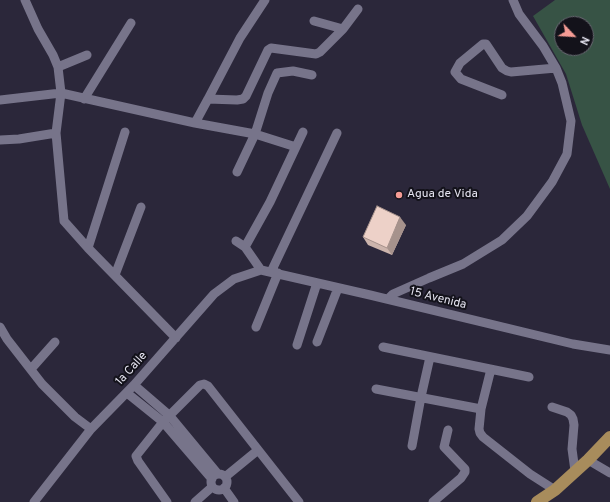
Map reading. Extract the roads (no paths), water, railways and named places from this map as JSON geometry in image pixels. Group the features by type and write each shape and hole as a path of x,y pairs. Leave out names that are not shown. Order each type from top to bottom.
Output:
{"main road":[{"path":"539,502 555,490 588,460 610,437"}],"street":[{"path":"25,0 58,67 61,93 56,133 62,218 88,248 176,338"},
{"path":"195,123 240,38 265,0"},
{"path":"388,299 394,294 463,264 502,240 527,216 552,182 567,154 571,121 562,83 556,68 519,14 513,0"},
{"path":"208,99 243,99 246,96 266,52 271,48 316,54 320,52 343,29 358,9"},
{"path":"314,21 343,29"},
{"path":"84,99 131,24"},
{"path":"502,95 461,79 455,72 460,63 483,44 486,44 502,68 507,71 511,72 556,68"},
{"path":"58,67 87,55"},
{"path":"237,172 255,134 268,93 277,73 293,71 312,75"},
{"path":"0,100 61,93 195,123 255,134 296,146"},
{"path":"88,248 125,132"},
{"path":"245,247 270,202 303,132"},
{"path":"0,140 19,139 56,133"},
{"path":"256,327 274,272 337,133"},
{"path":"115,274 141,207"},
{"path":"236,241 245,247 261,270"},
{"name":"15 Avenida","path":"261,270 573,344 610,350"},
{"name":"1a Calle","path":"34,502 91,429 127,393 219,290 234,279 261,270"},
{"path":"297,345 317,283"},
{"path":"317,342 338,288"},
{"path":"0,327 7,339 42,384 75,417 91,429"},
{"path":"31,369 55,342"},
{"path":"383,347 529,377"},
{"path":"412,446 430,357"},
{"path":"490,369 478,429 483,437 530,474 555,490"},
{"path":"167,502 136,456 167,419 200,385 204,384 208,386 298,502"},
{"path":"134,385 167,419 217,479 226,482 224,488 234,502"},
{"path":"376,389 481,409"},
{"path":"127,393 167,419"},
{"path":"552,407 567,412 571,415 574,425 572,449 575,471"},
{"path":"433,502 461,478 465,472 465,468 444,447 448,430"},
{"path":"195,502 217,479 258,450"},
{"path":"588,460 610,473"}],"place":[{"name":"Agua de Vida","path":"399,195"}]}
